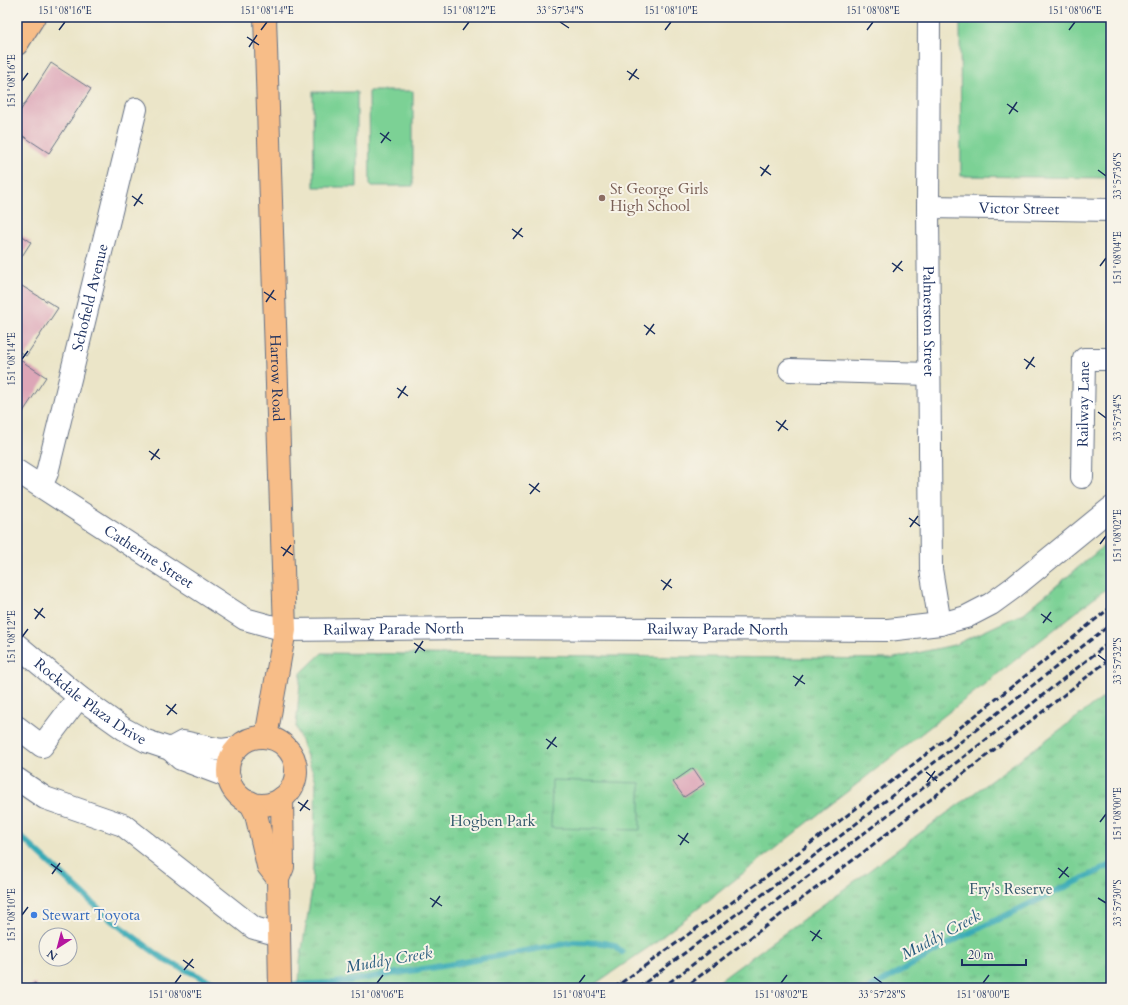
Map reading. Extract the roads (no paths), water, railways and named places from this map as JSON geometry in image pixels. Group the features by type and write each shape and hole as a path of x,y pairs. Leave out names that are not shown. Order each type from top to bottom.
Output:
{"main road":[{"path":"17,44 34,17"},
{"name":"Harrow Road","path":"265,17 285,630 266,737"},
{"path":"250,802 267,804 282,798 289,791 294,782 296,772 295,762 291,753 284,745 266,737 255,738 245,742 237,748 231,757 229,777 236,792 250,802 256,814 268,866 278,879"},
{"path":"280,985 278,879 283,867 282,798"}],"street":[{"name":"Palmerston Street","path":"930,17 928,207 930,569 940,624"},
{"name":"Schofield Avenue","path":"41,486 47,473 136,108"},
{"name":"Victor Street","path":"928,207 1111,210"},
{"name":"Railway Lane","path":"1082,477 1084,359 1111,359"},
{"path":"790,370 929,374"},
{"name":"Catherine Street","path":"17,471 245,619 285,630"},
{"name":"Railway Parade North","path":"285,630 473,628 888,630 940,624 966,617 991,604 1013,588 1111,508"},
{"name":"Rockdale Plaza Drive","path":"17,645 79,697 124,729 146,740 170,749 181,759 229,777"},
{"path":"17,727 42,746 79,697"},
{"path":"170,749 184,742 221,750 237,748"},
{"path":"17,779 45,798 123,825 254,928 279,935"}],"waterway":[{"name":"Muddy Creek","path":"17,833 111,920 165,960 207,980 234,987 335,983 448,965 574,942 614,945 622,952"},
{"name":"Muddy Creek","path":"871,988 959,938 1111,865"}],"railway":[{"path":"614,988 741,896 866,801 1111,607"},
{"path":"638,988 843,834 1111,624"},
{"path":"662,988 1004,726 1111,641"},
{"path":"684,988 861,854 1111,658"}],"place":[{"name":"St George Girls High School","path":"602,198"},
{"name":"Stewart Toyota","path":"34,915"}],"park label":[{"name":"Hogben Park","path":"493,821"},
{"name":"Fry's Reserve","path":"1011,889"}]}
